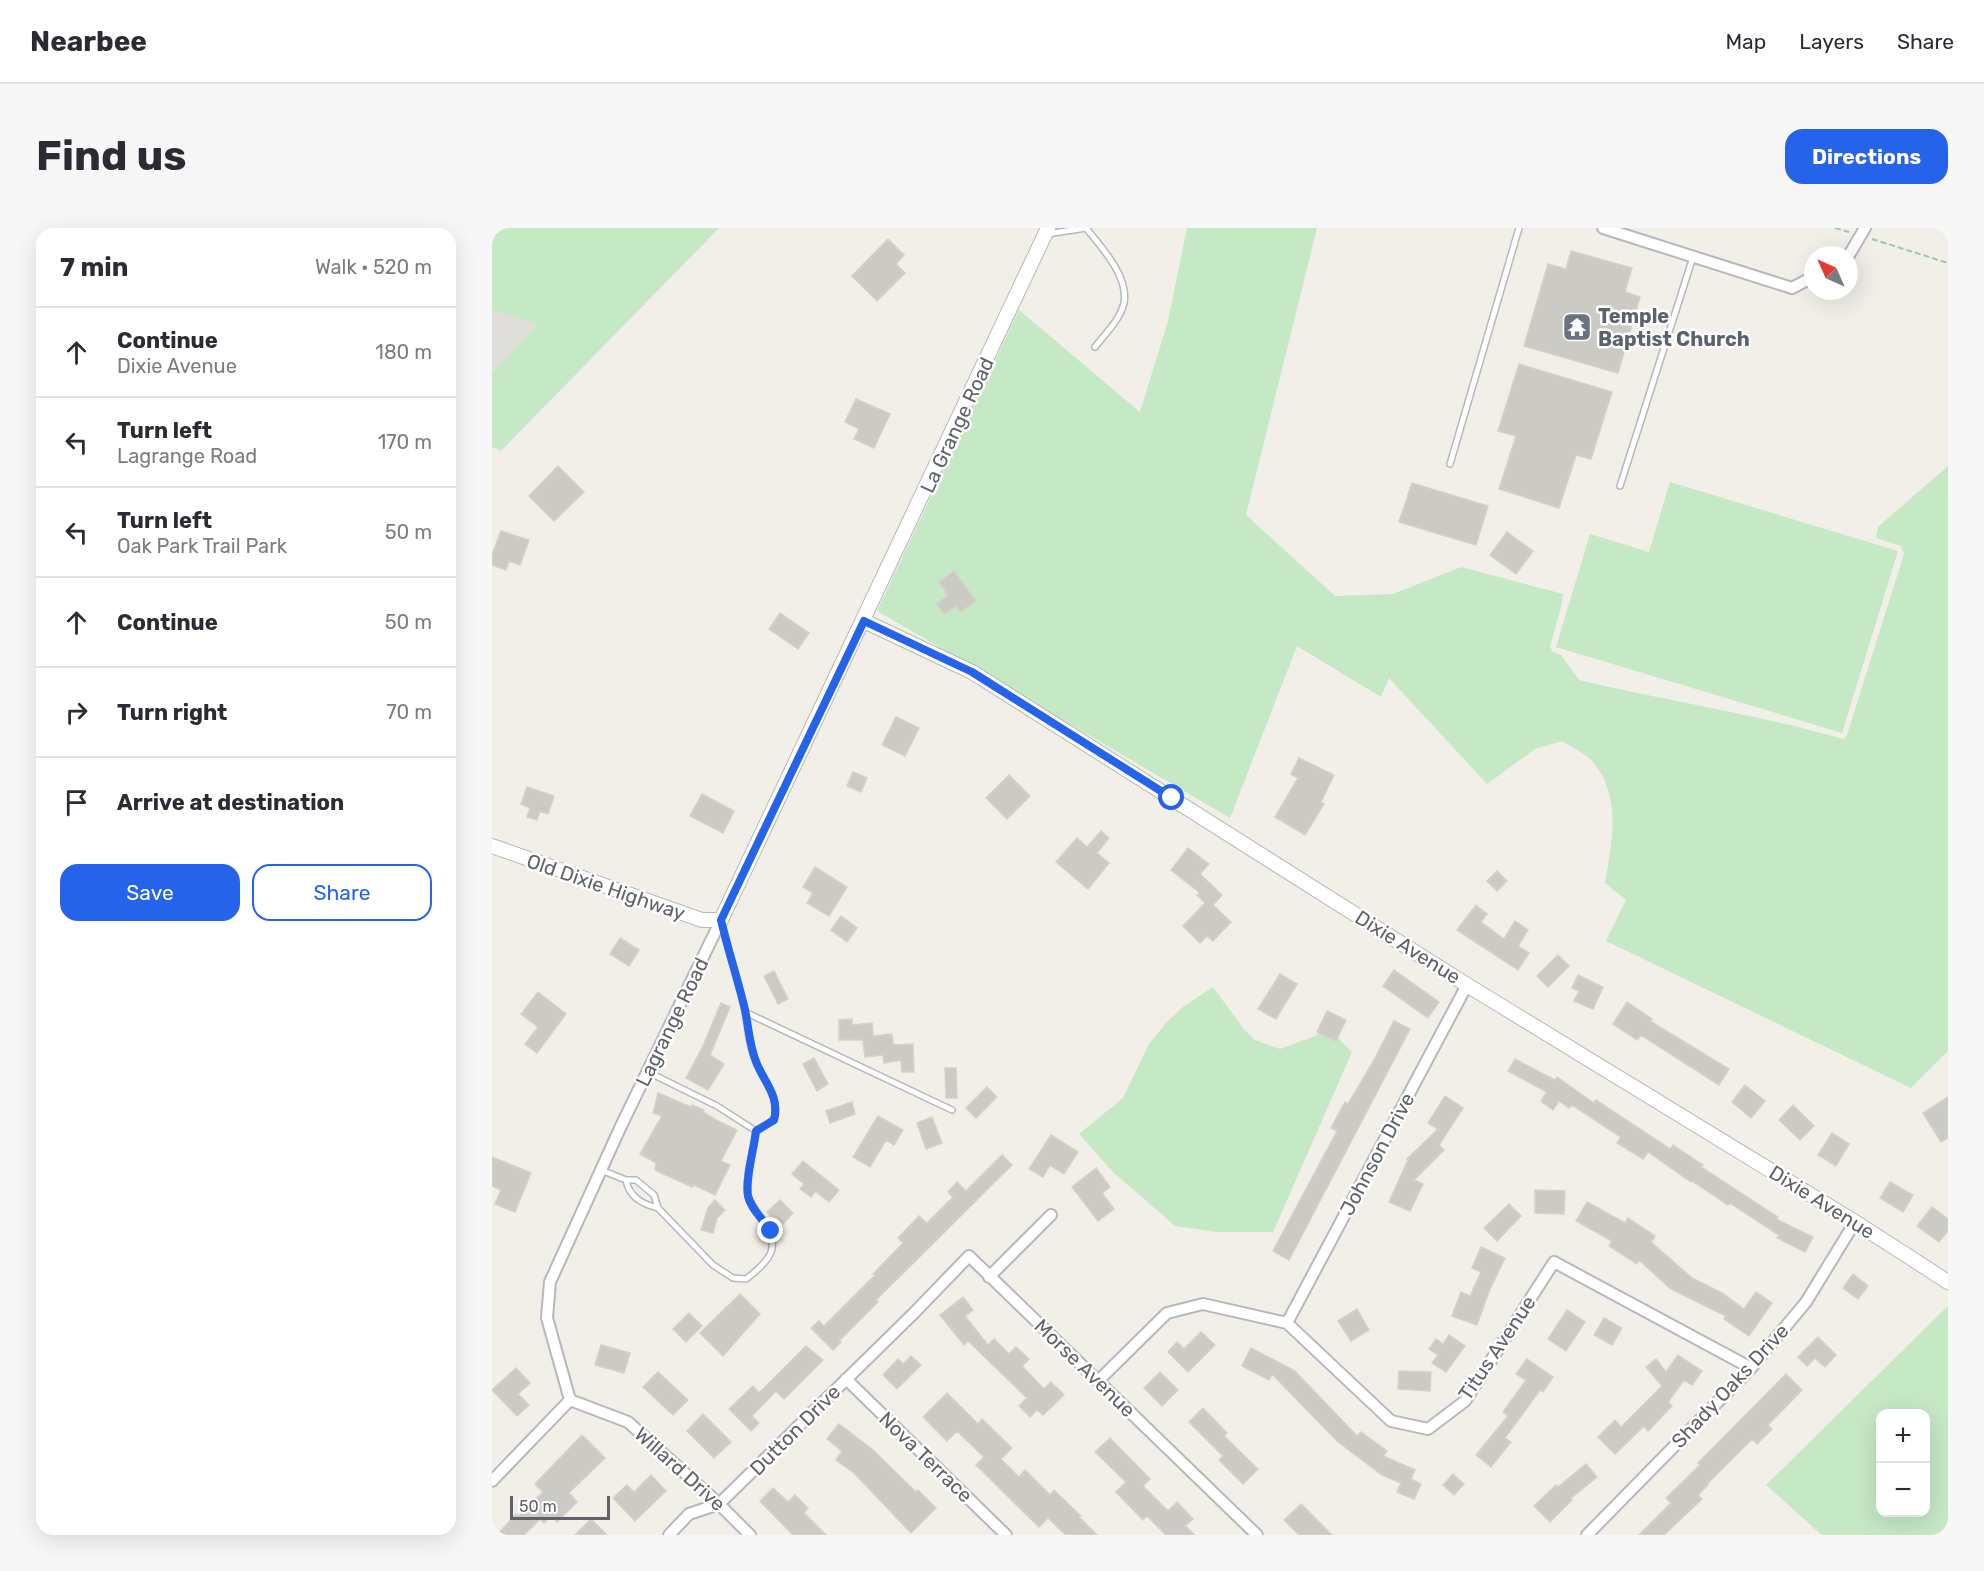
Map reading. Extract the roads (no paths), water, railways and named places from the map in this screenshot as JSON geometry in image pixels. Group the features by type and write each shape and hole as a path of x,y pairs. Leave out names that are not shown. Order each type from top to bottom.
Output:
{"street":[{"path":"1603,228 1792,288 1804,282"},
{"name":"La Grange Road","path":"864,621 1047,231"},
{"path":"1854,246 1862,232"},
{"name":"Lagrange Road","path":"570,1400 547,1318 550,1282 601,1170 864,621"},
{"name":"Dixie Avenue","path":"864,621 972,672 1467,985 1855,1222 1948,1282"},
{"name":"Old Dixie Highway","path":"492,846 702,921 721,920"},
{"name":"Johnson Drive","path":"1287,1323 1467,985"},
{"path":"989,1276 1051,1215"},
{"name":"Shady Oaks Drive","path":"1587,1535 1751,1368 1806,1302 1855,1222"},
{"name":"Morse Avenue","path":"914,1313 969,1256 1257,1535"},
{"name":"Titus Avenue","path":"1287,1323 1391,1421 1428,1429 1465,1401 1554,1262 1751,1368"},
{"path":"1098,1381 1167,1313 1203,1304 1287,1323"},
{"name":"Dutton Drive","path":"669,1535 689,1514 719,1504 914,1313"},
{"name":"Nova Terrace","path":"846,1379 1006,1535"},
{"path":"492,1481 570,1400"},
{"name":"Willard Drive","path":"570,1400 628,1422 750,1535"}],"lane":[{"path":"1047,231 1086,228 1117,271 1124,287 1124,303 1113,324 1095,347"},
{"path":"1450,464 1519,228"},
{"path":"1620,486 1693,257"},
{"path":"601,1170 626,1180 636,1180 654,1195 658,1208 713,1265 733,1278 746,1279 759,1269 771,1253 774,1242 771,1231 754,1209 748,1196 749,1172 756,1131 774,1120 777,1110 771,1087 758,1067 751,1049 745,1012 721,920"},
{"path":"745,1012 952,1110"},
{"path":"648,1072 717,1106 756,1131"},
{"path":"626,1180 627,1190 643,1204 658,1208"}],"place":[{"name":"Temple Baptist Church","path":"1577,327"}]}
